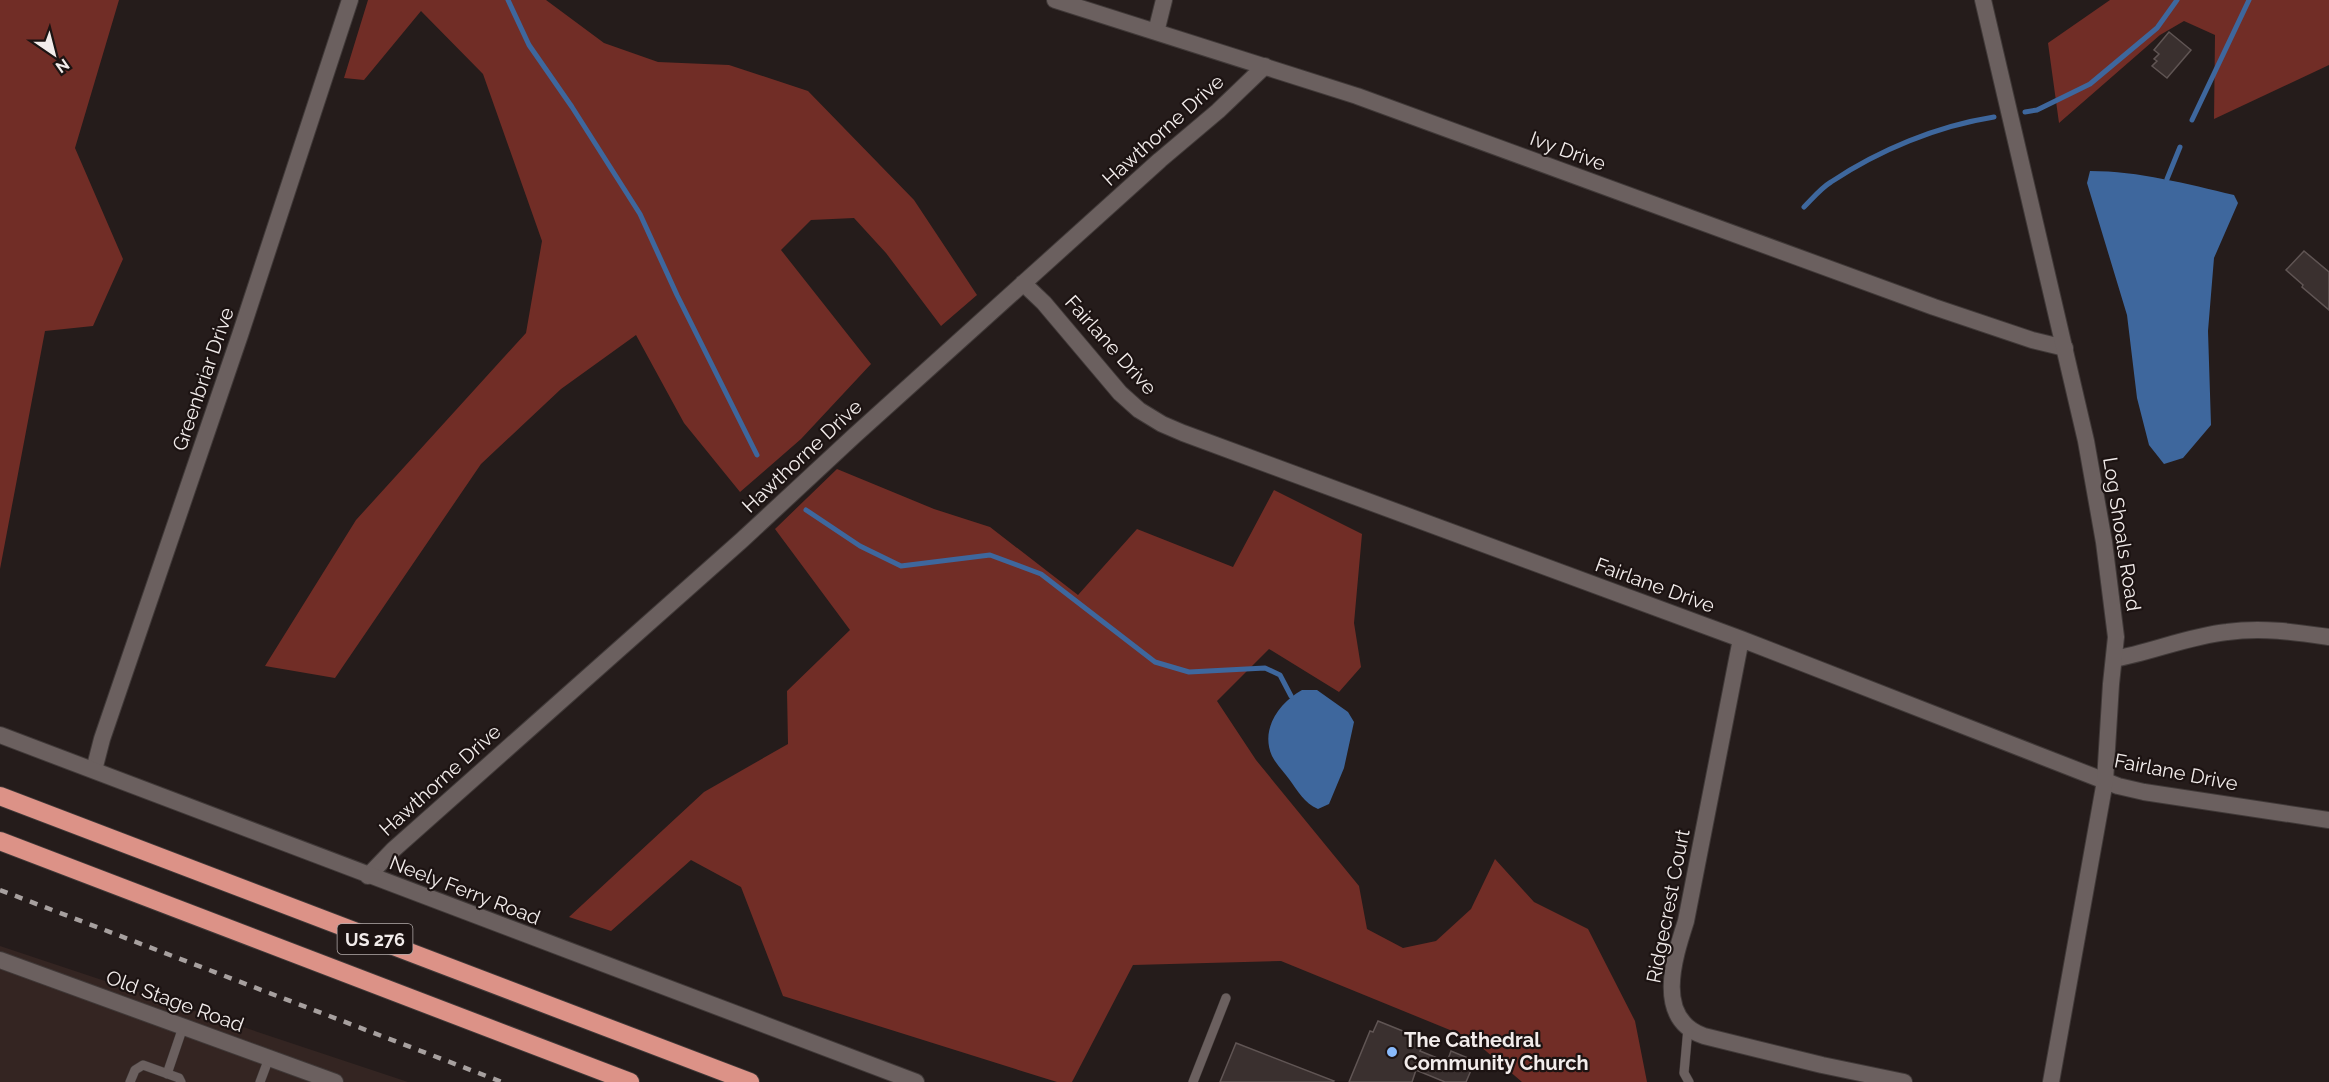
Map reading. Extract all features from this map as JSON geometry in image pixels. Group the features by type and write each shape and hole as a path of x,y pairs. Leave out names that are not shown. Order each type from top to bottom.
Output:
{"highway":[{"name":"US 276","path":"0,796 750,1082"},
{"name":"US 276","path":"0,841 630,1082"}],"street":[{"name":"Greenbriar Drive","path":"94,770 102,739 240,335 350,0"},
{"name":"Ivy Drive","path":"1055,0 1265,66 1436,125 1934,307 2032,340 2065,348"},
{"path":"1156,33 1164,0"},
{"name":"Log Shoals Road","path":"1983,0 2086,441 2104,542 2114,622 2114,659 2105,781 2051,1082"},
{"name":"Hawthorne Drive","path":"368,876 393,850 742,540 1265,66"},
{"name":"Fairlane Drive","path":"1023,283 1044,303 1120,393 1139,410 1162,424 1741,639 2105,781 2144,792 2329,820"},
{"path":"2114,659 2226,632 2293,631 2329,638"},
{"name":"Ridgecrest Court","path":"1688,1028 1677,1014 1671,993 1676,955 1686,921 1741,639"},
{"name":"Neely Ferry Road","path":"0,735 916,1082"},
{"name":"Old Stage Road","path":"0,960 335,1082"},
{"path":"1688,1028 1704,1036 1822,1065 1904,1082"}],"lane":[{"path":"1195,1078 1226,998"},
{"path":"167,1074 183,1027"},
{"path":"1688,1028 1684,1073 1689,1082"},
{"path":"260,1082 269,1058"},
{"path":"130,1082 135,1070 143,1065 179,1078 181,1082"}],"shaded area":[{"path":"0,0 119,0 75,148 123,259 93,326 45,331 0,569"},
{"path":"368,0 546,0 604,43 658,62 729,65 808,91 914,200 977,295 941,326 886,253 854,218 811,220 781,250 871,364 801,439 740,492 684,423 636,335 561,389 481,464 335,678 265,666 356,520 526,333 542,241 483,74 421,11 364,80 344,78"},
{"path":"2110,0 2329,0 2329,65 2214,119 2215,35 2184,21 2160,35 2059,123 2048,43"},
{"path":"837,469 934,509 990,527 1078,595 1137,529 1233,567 1274,490 1362,534 1354,623 1361,667 1339,692 1269,649 1217,701 1256,760 1359,886 1367,929 1403,948 1436,941 1471,909 1495,859 1534,902 1588,929 1635,1021 1647,1082 1522,1082 1472,1039 1281,961 1133,965 1072,1082 1057,1082 783,996 741,887 691,860 611,931 569,917 704,792 788,744 787,691 850,630 775,529"},
{"path":"0,946 408,1082 0,1082"}],"water":[{"path":"2090,171 2127,173 2181,183 2234,195 2238,203 2214,258 2208,331 2211,425 2183,458 2164,464 2149,445 2137,398 2127,315 2087,183"},
{"path":"1302,690 1317,690 1348,712 1354,722 1344,768 1329,804 1318,809 1298,792 1272,756 1269,746 1270,727 1279,709"}],"building":[{"path":"2169,32 2191,50 2167,78 2152,66 2159,54 2154,50"},
{"path":"2304,251 2329,272 2329,310 2286,270"},
{"name":"The Cathedral Community Church","path":"1378,1021 1425,1040 1420,1051 1447,1062 1451,1051 1475,1061 1466,1082 1445,1082 1416,1070 1412,1082 1349,1082 1370,1031 1373,1032"},
{"path":"1236,1043 1334,1081 1220,1082"}],"waterway":[{"path":"508,0 529,45 572,107 640,214 677,295 757,455"},
{"path":"2025,112 2037,110 2090,84 2157,28 2177,0"},
{"path":"2192,120 2249,0"},
{"path":"1804,207 1827,184 1889,150 1951,126 1994,117"},
{"path":"2167,179 2180,147"},
{"path":"806,510 860,546 901,566 990,555 1041,574 1155,662 1189,672 1265,668 1280,675 1291,696"}],"railway":[{"path":"0,890 502,1082"}],"place":[{"name":"The Cathedral Community Church","path":"1392,1052"}]}
